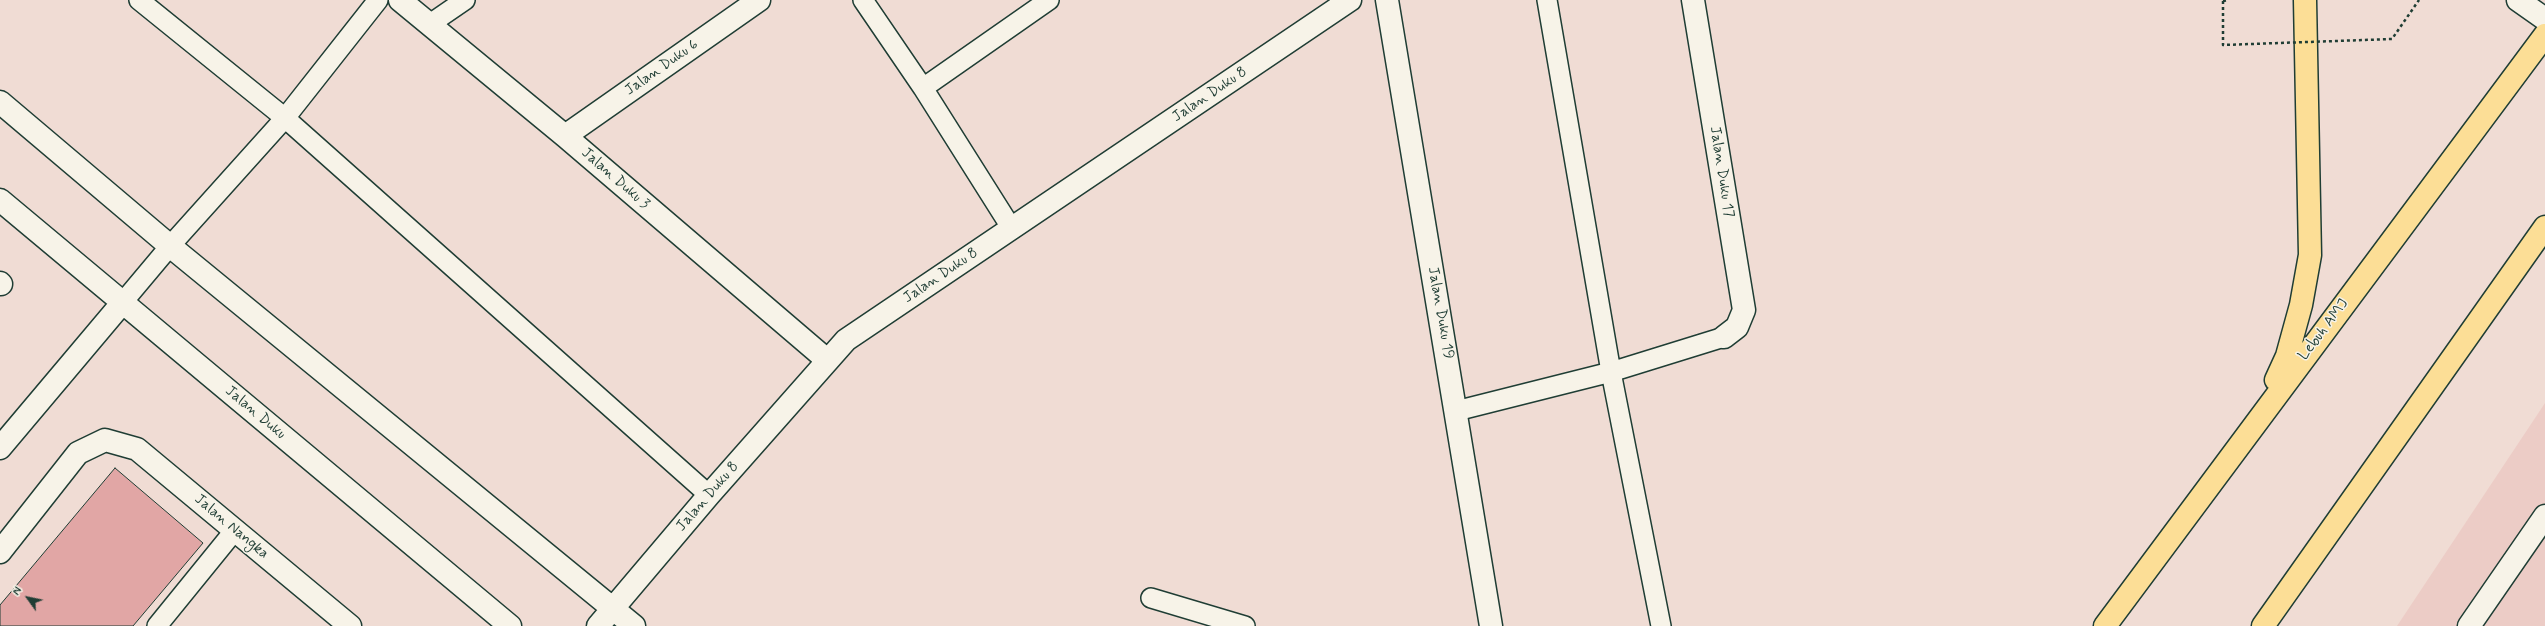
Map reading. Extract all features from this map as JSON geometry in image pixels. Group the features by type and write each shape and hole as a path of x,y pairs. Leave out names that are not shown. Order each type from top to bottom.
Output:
{"highway":[{"path":"2259,417 2287,356 2301,305 2310,255 2305,0"},
{"name":"Lebuh AMJ","path":"2105,626 2259,417 2545,35"},
{"path":"2262,626 2545,227"},
{"path":"2514,270 2545,240"}],"street":[{"name":"Jalan Duku 3","path":"400,0 565,136 827,360"},
{"name":"Jalan Duku 6","path":"565,136 758,0"},
{"name":"Jalan Duku 8","path":"598,626 709,495 846,340 1350,0"},
{"name":"Jalan Duku 19","path":"1387,0 1491,626"},
{"name":"Jalan Duku 17","path":"1694,0 1744,310 1737,327 1724,337"},
{"path":"2518,0 2545,19"},
{"path":"0,102 170,246 634,626"},
{"name":"Jalan Duku","path":"0,200 510,626"},
{"path":"0,448 123,302"},
{"name":"Jalan Nangka","path":"0,552 78,453 105,440 138,449 350,626"},
{"path":"2469,626 2545,516"}],"lane":[{"path":"139,0 285,118 709,495"},
{"path":"123,302 170,246 285,118 378,0"},
{"path":"430,24 465,0"},
{"path":"863,0 923,88 1012,229"},
{"path":"923,88 1049,0"},
{"path":"1547,0 1611,372 1661,626"},
{"path":"1456,411 1611,372 1724,337"},
{"path":"157,626 235,530"},
{"path":"1151,598 1245,626"}],"path":[{"path":"2228,0 2223,1 2223,45 2392,39 2419,0"}],"shaded area":[{"path":"2545,403 2545,626 2397,626"}],"building":[{"path":"115,468 203,543 133,626 0,626 0,605"}]}
